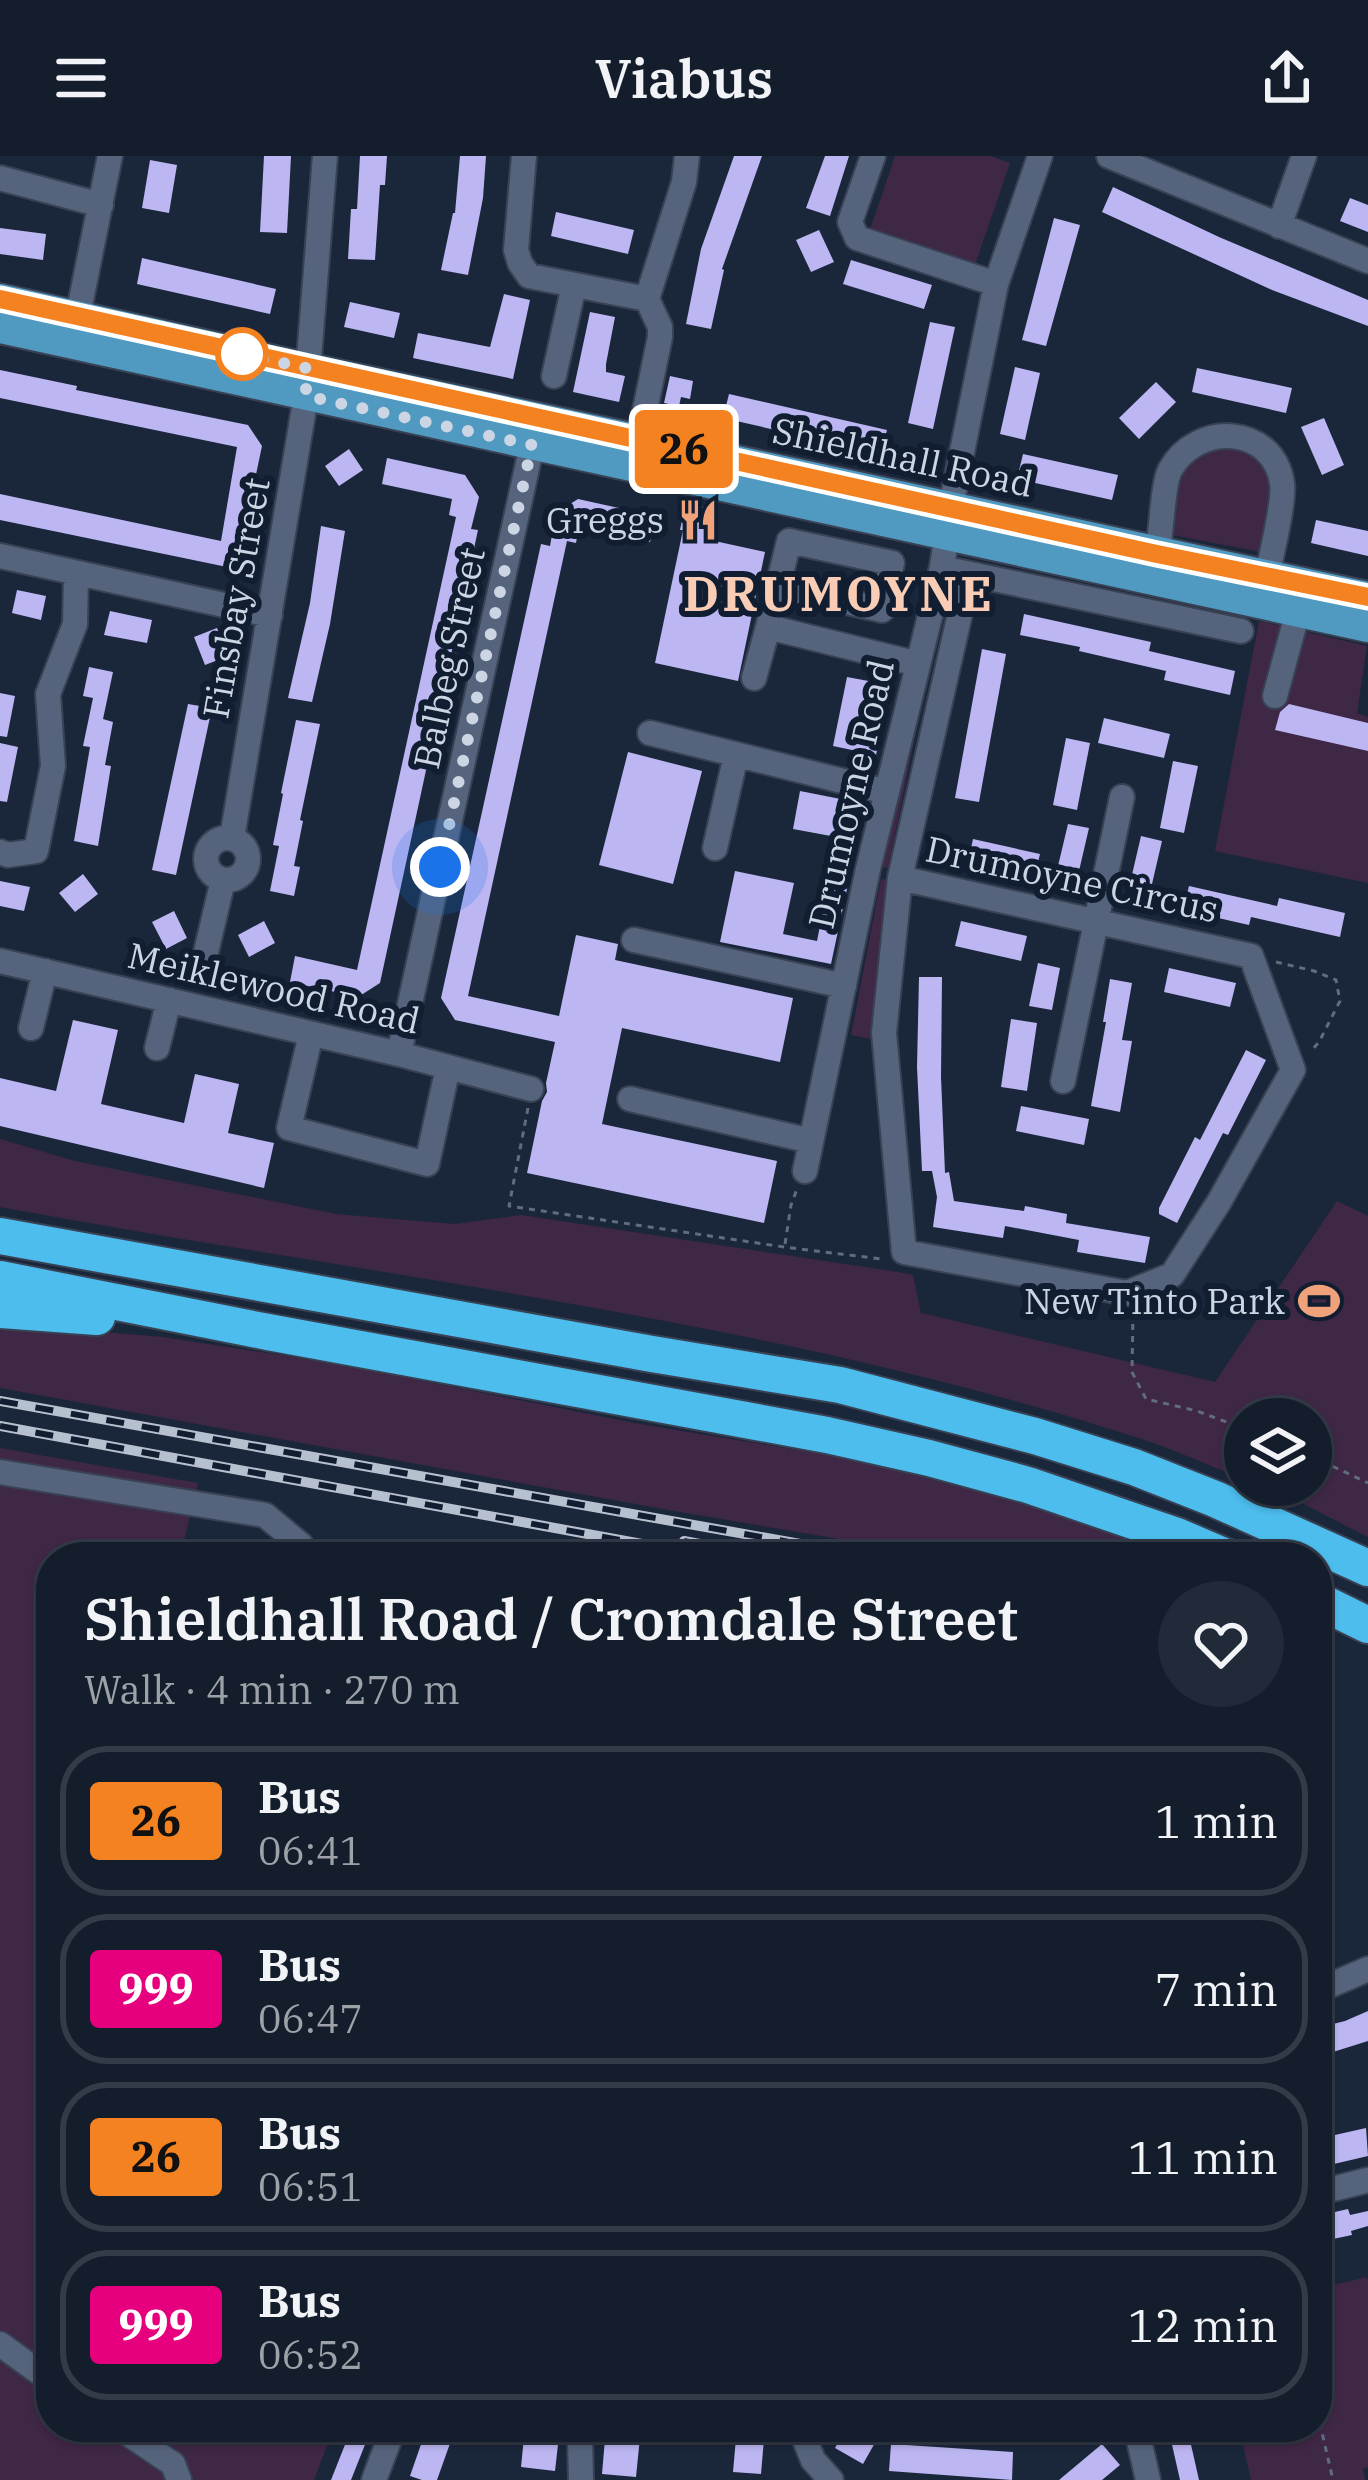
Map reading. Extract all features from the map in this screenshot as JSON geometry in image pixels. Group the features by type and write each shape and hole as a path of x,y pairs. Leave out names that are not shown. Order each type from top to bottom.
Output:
{"highway":[{"path":"0,1236 840,1385 1134,1467 1311,1542"},
{"path":"0,1280 690,1408 928,1458 1092,1506 1187,1542"},
{"path":"0,1310 268,1332"},
{"path":"1332,1552 1368,1568"},
{"path":"1332,1607 1368,1625"}],"main road":[{"name":"Shieldhall Road","path":"0,299 75,330 306,382 948,520 1157,554 1368,597"},
{"name":"Shieldhall Road","path":"0,328 75,330"},
{"name":"Shieldhall Road","path":"535,431 639,439 1368,627"}],"street":[{"path":"75,330 110,156"},
{"name":"Finsbay Street","path":"206,952 223,880 207,866 208,851 217,840 232,838 306,382 325,156"},
{"path":"524,156 516,250 529,276 647,298"},
{"path":"639,439 660,337 647,298 684,182 687,156"},
{"path":"873,156 850,222 856,238 997,284"},
{"name":"Drumoyne Road","path":"805,1171 887,792 942,567 997,284 1040,156"},
{"path":"1109,156 1368,261"},
{"path":"1279,226 1304,156"},
{"path":"0,178 101,206"},
{"path":"554,376 574,285"},
{"name":"Balbeg Street","path":"399,1054 535,431"},
{"path":"1157,554 1168,474 1188,446 1214,436 1246,438 1272,456 1283,485 1267,576"},
{"path":"754,678 768,627 777,586 789,541 892,563 882,610 777,586"},
{"path":"0,556 270,615"},
{"path":"942,567 1241,631"},
{"path":"0,853 36,851 53,766 48,694 75,624 76,574"},
{"name":"Drumoyne Road","path":"904,1252 884,1033 900,878 969,574"},
{"path":"1275,696 1298,611"},
{"path":"768,627 918,664"},
{"path":"650,733 887,792"},
{"path":"715,848 736,755"},
{"path":"1063,1080 1123,797"},
{"name":"Drumoyne Circus","path":"900,878 1251,956 1293,1070"},
{"path":"634,940 844,986"},
{"name":"Meiklewood Road","path":"0,961 531,1089"},
{"path":"31,1028 45,971"},
{"path":"157,1048 169,1000"},
{"path":"311,1034 289,1128 427,1164 448,1067"},
{"path":"904,1252 1127,1293 1172,1275 1293,1070"},
{"path":"630,1099 811,1141"},
{"path":"0,1472 265,1515 297,1542"},
{"path":"1332,1985 1368,1969"},
{"path":"1332,2189 1368,2180"},
{"path":"0,2344 36,2369"},
{"path":"140,2442 173,2464 179,2480"},
{"path":"374,2480 388,2442"},
{"path":"580,2442 581,2480"},
{"path":"806,2442 813,2460 832,2480"},
{"path":"1139,2442 1148,2480"}],"path":[{"path":"1251,956 1314,970 1336,980 1340,1001 1318,1042 1293,1070"},
{"path":"531,1089 508,1206 892,1261 904,1252"},
{"path":"784,1247 791,1205 805,1171"},
{"path":"1127,1293 1135,1318 1132,1372 1146,1399 1224,1422"},
{"path":"1332,1466 1368,1483"},
{"path":"1324,2442 1333,2480"}],"shaded area":[{"path":"895,156 990,156 1010,163 975,265 870,230"},
{"path":"1213,436 1272,456 1271,554 1162,533 1168,474"},
{"path":"1259,621 1367,646 1357,713 1368,717 1368,883 1215,851"},
{"path":"919,691 924,692 888,868 881,867"},
{"path":"881,879 887,880 871,1039 851,1035"},
{"path":"0,1139 75,1161 336,1214 455,1224 521,1215 913,1275 921,1313 1215,1382 1337,1201 1368,1216 1368,1537 1308,1506 1332,1506 1332,1398 1224,1398 1224,1471 1126,1434 849,1359 567,1303 0,1207"},
{"path":"0,1323 163,1337 337,1364 640,1424 858,1460 1055,1512 1133,1542 857,1542 0,1388"},
{"path":"0,1448 198,1483 184,1542 36,1542 36,2442 328,2442 314,2480 0,2480"},
{"path":"1367,2277 1365,2480 1251,2480 1242,2442 1332,2442 1332,2285"}],"building":[{"path":"264,156 291,156 287,233 260,232"},
{"path":"360,156 387,156 385,185 380,185 375,260 348,259"},
{"path":"460,156 486,156 468,275 441,270 455,213"},
{"path":"734,156 762,156 722,269 711,329 686,324 701,249"},
{"path":"825,156 849,156 830,216 806,208"},
{"path":"150,160 177,165 169,213 142,208"},
{"path":"1113,187 1368,300 1368,326 1272,290 1102,212"},
{"path":"1350,198 1368,205 1368,232 1340,221"},
{"path":"556,212 634,230 628,254 551,236"},
{"path":"1054,218 1080,225 1046,346 1022,340"},
{"path":"0,228 46,234 43,260 0,254"},
{"path":"819,230 834,262 811,272 796,240"},
{"path":"142,258 276,289 270,314 137,284"},
{"path":"851,260 932,285 924,309 843,284"},
{"path":"504,294 530,300 513,379 413,358 418,333 490,347"},
{"path":"350,302 400,313 394,338 344,327"},
{"path":"590,312 615,317 606,372 625,376 619,402 573,392"},
{"path":"930,322 955,327 933,429 908,423"},
{"path":"1015,367 1040,373 1025,440 1000,434"},
{"path":"1197,368 1292,388 1286,413 1192,392"},
{"path":"0,370 248,425 262,446 246,555 227,567 0,520 0,494 221,541 237,447 0,398"},
{"path":"670,376 693,381 690,399 681,397 679,406 664,403"},
{"path":"1156,382 1176,402 1139,439 1119,418"},
{"path":"729,394 887,430 881,454 723,418"},
{"path":"1324,418 1344,465 1322,475 1301,427"},
{"path":"349,449 363,470 339,486 325,466"},
{"path":"1023,454 1118,475 1112,500 1017,479"},
{"path":"387,458 465,475 479,497 471,529 478,530 380,983 358,997 290,982 295,956 357,970 456,517 449,515 452,499 382,484"},
{"path":"578,499 655,516 650,542 579,526 576,543 567,541 468,996 559,1016 576,935 618,944 615,960 793,998 780,1062 622,1028 602,1124 777,1161 764,1223 527,1173 555,1042 455,1020 441,998 541,544 550,546 556,513"},
{"path":"686,503 716,510 710,540 765,552 738,681 655,663"},
{"path":"1316,520 1368,531 1368,556 1311,543"},
{"path":"321,526 345,531 312,702 288,698 310,603"},
{"path":"17,590 46,596 41,620 12,613"},
{"path":"110,611 152,620 147,643 104,635"},
{"path":"1024,614 1151,642 1149,651 1235,671 1230,695 1164,680 1166,671 1020,635"},
{"path":"217,628 228,656 205,665 194,637"},
{"path":"982,649 1006,654 979,802 955,798"},
{"path":"89,667 113,672 103,719 113,722 105,765 111,766 98,846 74,841 90,747 83,746 93,698 83,696"},
{"path":"847,677 890,685 876,755 833,746"},
{"path":"0,693 15,696 7,737 0,736"},
{"path":"188,704 212,708 176,875 152,870"},
{"path":"1289,704 1368,723 1368,751 1275,730 1280,712"},
{"path":"1104,718 1170,734 1164,758 1098,743"},
{"path":"296,720 320,724 300,820 294,866 300,867 294,896 270,891 279,846 273,845"},
{"path":"1066,738 1090,743 1077,810 1053,805"},
{"path":"0,743 18,747 7,802 0,801"},
{"path":"628,752 702,771 673,884 599,865"},
{"path":"1173,761 1198,766 1184,833 1160,828"},
{"path":"800,791 866,804 858,841 793,829"},
{"path":"1068,824 1089,828 1079,871 1058,866"},
{"path":"1141,836 1162,841 1152,884 1131,879"},
{"path":"973,839 1040,854 1034,879 968,863"},
{"path":"735,871 794,883 783,934 817,941 829,880 848,884 831,964 720,942"},
{"path":"83,874 98,894 75,912 59,893"},
{"path":"0,881 30,887 24,911 0,906"},
{"path":"1189,886 1277,906 1279,898 1345,913 1340,937 1251,917 1249,925 1183,910"},
{"path":"174,911 187,938 166,949 152,922"},
{"path":"264,921 275,943 249,957 238,935"},
{"path":"961,921 1027,936 1021,961 955,946"},
{"path":"1038,963 1060,968 1052,1010 1029,1006"},
{"path":"1169,968 1236,983 1230,1007 1164,992"},
{"path":"919,977 942,977 945,1173 949,1172 954,1201 1024,1211 1025,1206 1067,1214 1066,1223 1150,1237 1145,1263 1077,1252 1079,1240 1005,1226 1003,1238 933,1227 937,1197 932,1171 922,1171"},
{"path":"1110,979 1132,983 1122,1040 1132,1041 1120,1112 1091,1106"},
{"path":"1011,1019 1037,1023 1027,1091 1001,1087"},
{"path":"73,1020 118,1030 101,1104 184,1123 195,1074 239,1084 228,1133 274,1143 264,1188 0,1126 0,1078 56,1091"},
{"path":"1246,1050 1266,1060 1177,1223 1159,1214 1159,1208"},
{"path":"1021,1106 1089,1119 1084,1145 1016,1131"},
{"path":"1368,2011 1368,2041 1332,2052 1332,2024"},
{"path":"1366,2128 1368,2156 1332,2164 1332,2136"},
{"path":"1368,2211 1368,2226 1333,2239 1332,2213"},
{"path":"346,2442 366,2442 351,2480 331,2480"},
{"path":"422,2442 451,2442 437,2480 410,2476"},
{"path":"524,2442 558,2442 555,2471 521,2467"},
{"path":"605,2442 640,2442 636,2477 602,2474"},
{"path":"736,2442 764,2442 761,2474 733,2472"},
{"path":"838,2442 875,2442 863,2464 835,2448"},
{"path":"1171,2442 1190,2442 1199,2480 1180,2480"},
{"path":"891,2444 1013,2452 1012,2480 889,2471"},
{"path":"1102,2444 1120,2465 1102,2480 1059,2480"}],"railway":[{"path":"0,1401 789,1542"},
{"path":"0,1426 631,1542"},
{"path":"684,1541 689,1542"}],"bus line":[{"name":"26","path":"0,299 1368,597"}],"place":[{"name":"Greggs","path":"698,520"},
{"name":"New Tinto Park","path":"1319,1301"}],"district":[{"name":"DRUMOYNE","path":"839,594"}],"route":[{"path":"242,354 306,368 306,396 532,445 440,867"}]}
